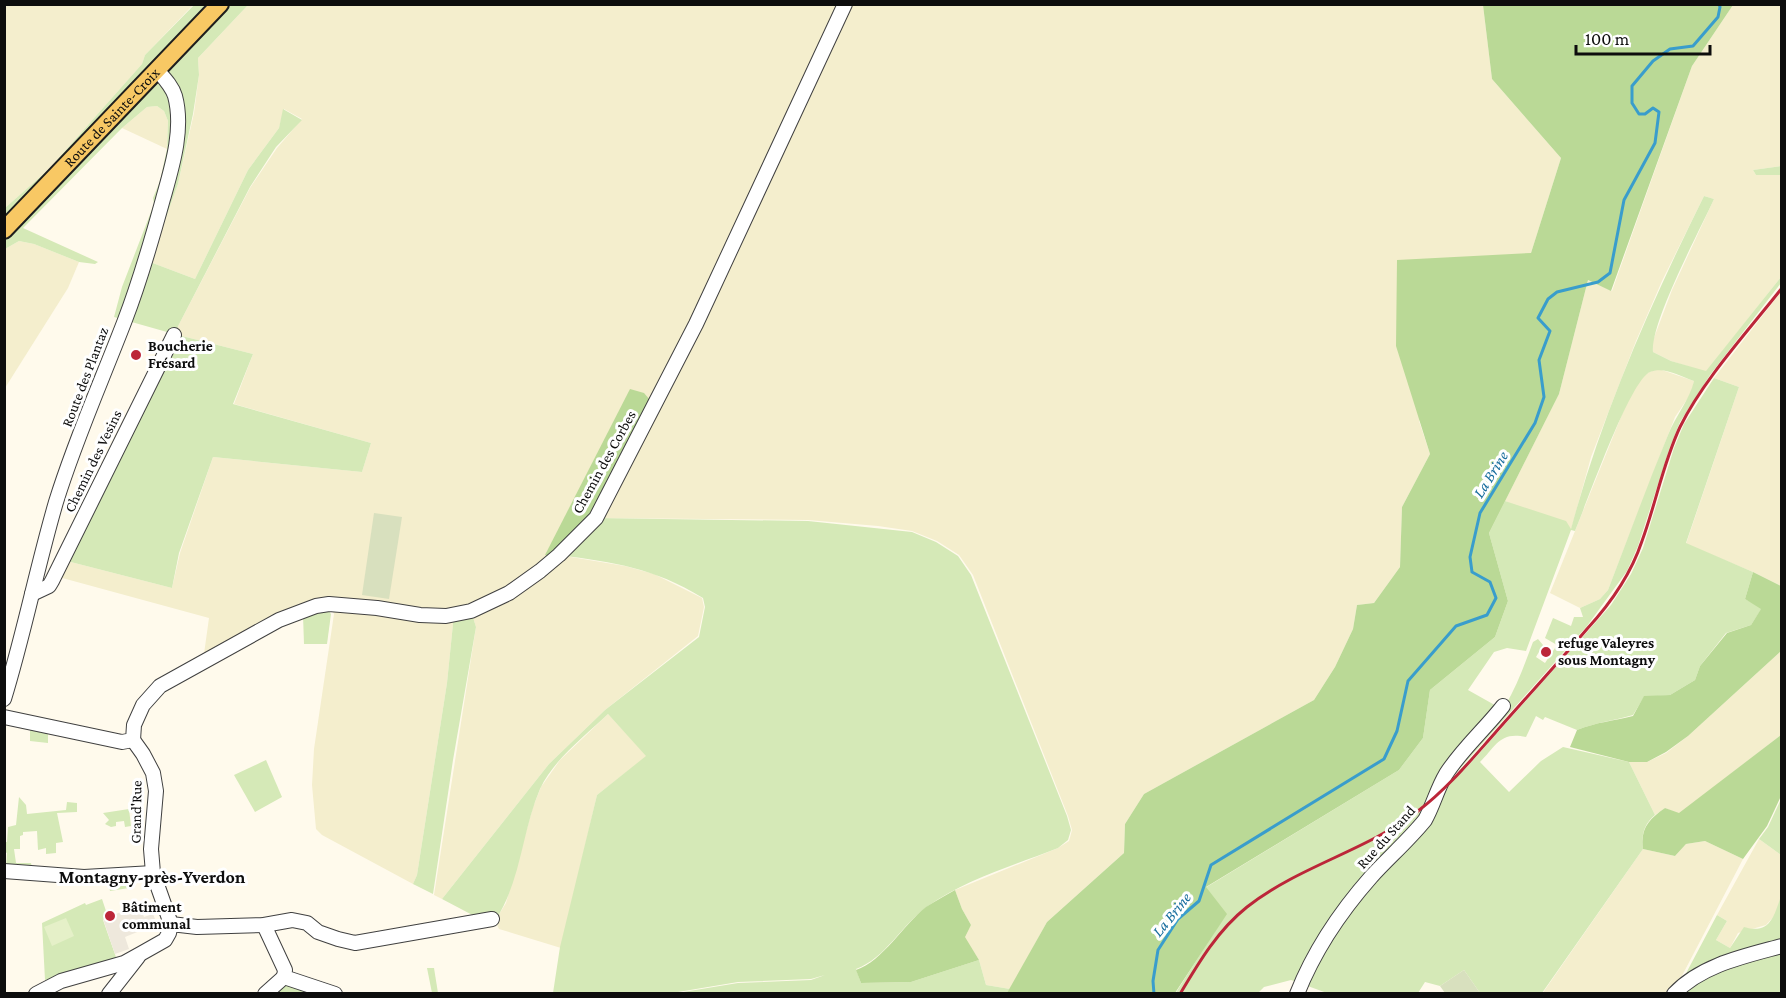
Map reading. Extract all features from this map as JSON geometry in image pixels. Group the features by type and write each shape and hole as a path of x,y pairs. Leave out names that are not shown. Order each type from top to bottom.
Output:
{"main road":[{"name":"Route de Sainte-Croix","path":"4,230 220,4"}],"street":[{"name":"Chemin des Corbes","path":"133,740 134,725 143,705 160,687 279,620 316,606 329,604 446,616 471,611 509,593 540,571 596,518 696,324 846,4"},
{"name":"Route des Plantaz","path":"4,699 18,654 57,501 126,317 156,226 170,172 176,137 175,95 168,82 157,70"},
{"name":"Chemin des Vesins","path":"32,594 48,586 52,580 174,335"},
{"name":"Rue du Stand","path":"1297,993 1321,945 1353,898 1425,820 1445,776 1503,706"},
{"path":"4,717 122,742 133,740"},
{"name":"Grand'Rue","path":"133,740 144,754 153,773 156,791 152,849 153,873 171,924"},
{"path":"4,872 84,877 153,873"},
{"path":"36,993 62,981 124,963 165,940 171,924 197,927 264,925 292,920 307,923 318,932 355,943 492,919"},
{"path":"264,925 285,970 284,977 265,993"},
{"path":"1674,993 1705,971 1742,956 1782,946"},
{"path":"109,993 139,955"},
{"path":"284,977 334,993"}],"shaded area":[{"path":"5,5 193,5 145,55 142,64 49,169 5,208"},
{"path":"248,5 1483,5 1492,79 1561,158 1531,253 1419,421 1430,454 1402,507 1400,567 1374,603 1357,605 1353,629 1335,667 1314,700 1144,794 1125,824 1124,853 1047,922 1010,989 986,985 979,960 964,937 971,925 955,890 1058,848 1069,841 1072,830 973,575 959,555 937,541 912,531 808,520 596,518 559,555 625,566 654,574 702,598 704,607 698,636 605,710 549,764 442,899 434,895 476,627 471,611 454,614 447,683 417,875 413,884 322,835 316,829 312,785 314,749 334,614 329,604 203,661 209,618 55,576 63,560 172,588 180,553 213,457 362,472 371,443 234,404 253,354 174,334 250,188 277,148 302,119 284,109 279,128 248,170 195,279 150,262 178,184 194,113 199,75 198,58"},
{"path":"1733,5 1781,5 1781,166 1753,170 1756,175 1781,175 1781,277 1706,372 1671,361 1653,352 1652,343 1672,290 1714,199 1704,196 1662,281 1636,341 1591,457 1571,530 1505,501 1559,394 1588,280 1612,291 1692,66"},
{"path":"157,106 164,111 168,121 167,149 122,128 147,107"},
{"path":"19,241 34,244 79,262 68,288 5,388 5,249"},
{"path":"1781,292 1781,586 1686,544 1739,387 1714,378"},
{"path":"1659,369 1694,381 1692,392 1675,417 1608,590 1600,599 1580,608 1550,593 1625,407 1637,384 1646,373"},
{"path":"1781,651 1781,735 1679,814 1665,808 1655,815 1629,762 1647,762 1666,753 1688,736"},
{"path":"608,714 647,756 597,795 561,948 499,929 495,921 506,903 533,807 541,787 560,760"},
{"path":"1759,839 1781,855 1781,896 1776,914 1766,925 1738,933 1730,948 1716,940 1727,921 1717,915"},
{"path":"1705,841 1743,859 1673,993 1542,994 1643,849 1675,856 1686,844"},
{"path":"139,905 144,917 153,914 157,924 125,937 129,949 115,954 103,919"}],"green space":[{"path":"194,5 248,5 198,58 199,75 193,114 178,184 150,262 195,279 248,170 279,128 283,109 302,120 276,147 250,187 174,334 114,317 122,287 154,204 153,198 160,181 167,149 168,121 164,111 157,106 147,107 122,128 23,228 98,262 95,264 79,262 34,244 19,241 5,249 5,208 49,169 142,64 145,55"},
{"path":"1483,5 1733,5 1692,66 1611,291 1588,280 1559,394 1489,533 1508,601 1495,637 1430,690 1423,738 1399,770 1206,887 1227,914 1175,993 1007,993 1047,922 1124,853 1125,824 1144,794 1314,700 1335,667 1353,629 1357,605 1374,603 1400,567 1402,507 1430,454 1396,346 1397,260 1531,253 1561,158 1492,79"},
{"path":"1781,166 1781,175 1756,175 1753,170"},
{"path":"1704,196 1714,199 1667,299 1654,338 1653,352 1671,361 1706,371 1781,277 1781,283 1710,375 1680,422 1638,546 1627,571 1587,626 1440,791 1453,767 1505,706 1533,642 1538,639 1543,645 1536,657 1545,663 1557,645 1545,638 1553,618 1571,626 1574,617 1583,617 1580,608 1600,599 1608,590 1668,435 1694,381 1661,370 1650,372 1641,380 1620,419 1575,531 1571,530 1526,651 1507,648 1494,652 1468,690 1500,708 1457,757 1444,775 1435,797 1467,767 1611,605 1631,574 1643,548 1674,448 1684,424 1714,378 1739,387 1686,543 1753,572 1745,599 1762,608 1751,625 1726,633 1700,666 1695,680 1670,695 1644,697 1633,715 1577,730 1545,717 1543,720 1536,716 1526,737 1504,738 1480,762 1509,792 1541,761 1563,747 1629,762 1655,815 1644,830 1643,849 1542,993 1480,993 1464,970 1440,986 1425,982 1418,993 1327,993 1291,980 1264,987 1258,993 1175,994 1226,914 1205,888 1399,770 1423,738 1430,690 1495,637 1508,601 1489,533 1505,501 1566,521 1571,529 1597,443 1629,359"},
{"path":"174,334 253,354 233,404 371,443 362,472 213,457 179,553 172,588 63,560"},
{"path":"630,389 644,393 650,400 613,479 580,530 551,557 545,555"},
{"path":"613,479 596,518 808,521 912,532 936,542 958,556 971,575 1071,830 1068,840 1058,848 991,873 943,896 919,913 876,957 856,969 861,983 911,982 979,960 986,985 1010,989 1007,993 677,993 738,983 811,980 825,975 811,979 738,982 672,993 553,993 560,947 597,795 646,756 608,714 561,758 546,778 534,805 510,890 495,921 480,919 442,899 549,764 605,710 699,637 705,607 703,598 667,579 650,573 616,564 559,555"},
{"path":"374,513 402,517 389,599 362,595"},
{"path":"1753,572 1781,586 1781,651 1688,736 1647,762 1629,762 1570,747 1577,730 1633,716 1644,696 1670,695 1695,680 1700,666 1727,633 1751,625 1761,609 1745,599"},
{"path":"328,610 331,614 327,644 304,644 303,615"},
{"path":"471,611 476,627 433,894 413,884 417,875 447,683 454,614"},
{"path":"30,727 48,731 48,743 30,741"},
{"path":"1781,735 1781,796 1767,826 1743,859 1705,841 1686,844 1675,856 1643,849 1644,830 1659,812 1665,808 1679,813"},
{"path":"266,760 282,797 255,812 234,775"},
{"path":"19,797 26,805 27,814 66,810 67,802 77,803 77,812 57,813 63,842 56,843 56,853 46,854 46,848 38,850 37,831 23,832 20,836 20,849 14,849 16,863 31,863 32,867 6,868 7,853 4,842 7,842 8,827 16,825"},
{"path":"1781,799 1781,855 1759,839 1768,827"},
{"path":"129,809 131,826 125,827 124,821 116,822 116,826 111,827 105,824 109,820 103,813"},
{"path":"129,881 129,888 110,891 110,883"},
{"path":"955,890 971,925 965,937 979,960 911,982 861,983 856,970 884,951 926,907"},
{"path":"1781,896 1781,993 1675,994 1717,915 1727,921 1716,940 1730,948 1744,927 1760,928 1770,922"},
{"path":"102,899 108,917 103,920 117,960 45,980 42,923 85,903 86,905"},
{"path":"66,918 74,936 52,946 44,927"},
{"path":"427,968 434,968 438,993 432,993"},
{"path":"1464,970 1480,993 1445,993 1440,986"},
{"path":"281,980 337,994 266,994"}],"waterway":[{"name":"La Brine","path":"1154,994 1153,981 1158,950 1178,919 1199,901 1211,865 1384,759 1397,731 1408,681 1456,626 1487,615 1496,598 1490,582 1472,572 1470,557 1480,513 1535,423 1544,397 1539,360 1550,331 1538,318 1548,299 1557,292 1598,282 1610,273 1624,200 1655,143 1659,112 1653,108 1645,114 1639,114 1632,103 1632,86 1653,61 1670,49 1693,46 1718,17 1719,4"}],"railway":[{"path":"1180,994 1218,936 1247,907 1288,880 1398,825 1439,793 1468,764 1596,619 1619,588 1632,565 1647,527 1669,455 1690,409 1714,373 1782,288"}],"place":[{"name":"Boucherie Frésard","path":"136,355"},
{"name":"refuge Valeyres sous Montagny","path":"1546,652"},
{"name":"Bâtiment communal","path":"110,916"}],"district":[{"name":"Montagny-près-Yverdon","path":"152,877"}]}
